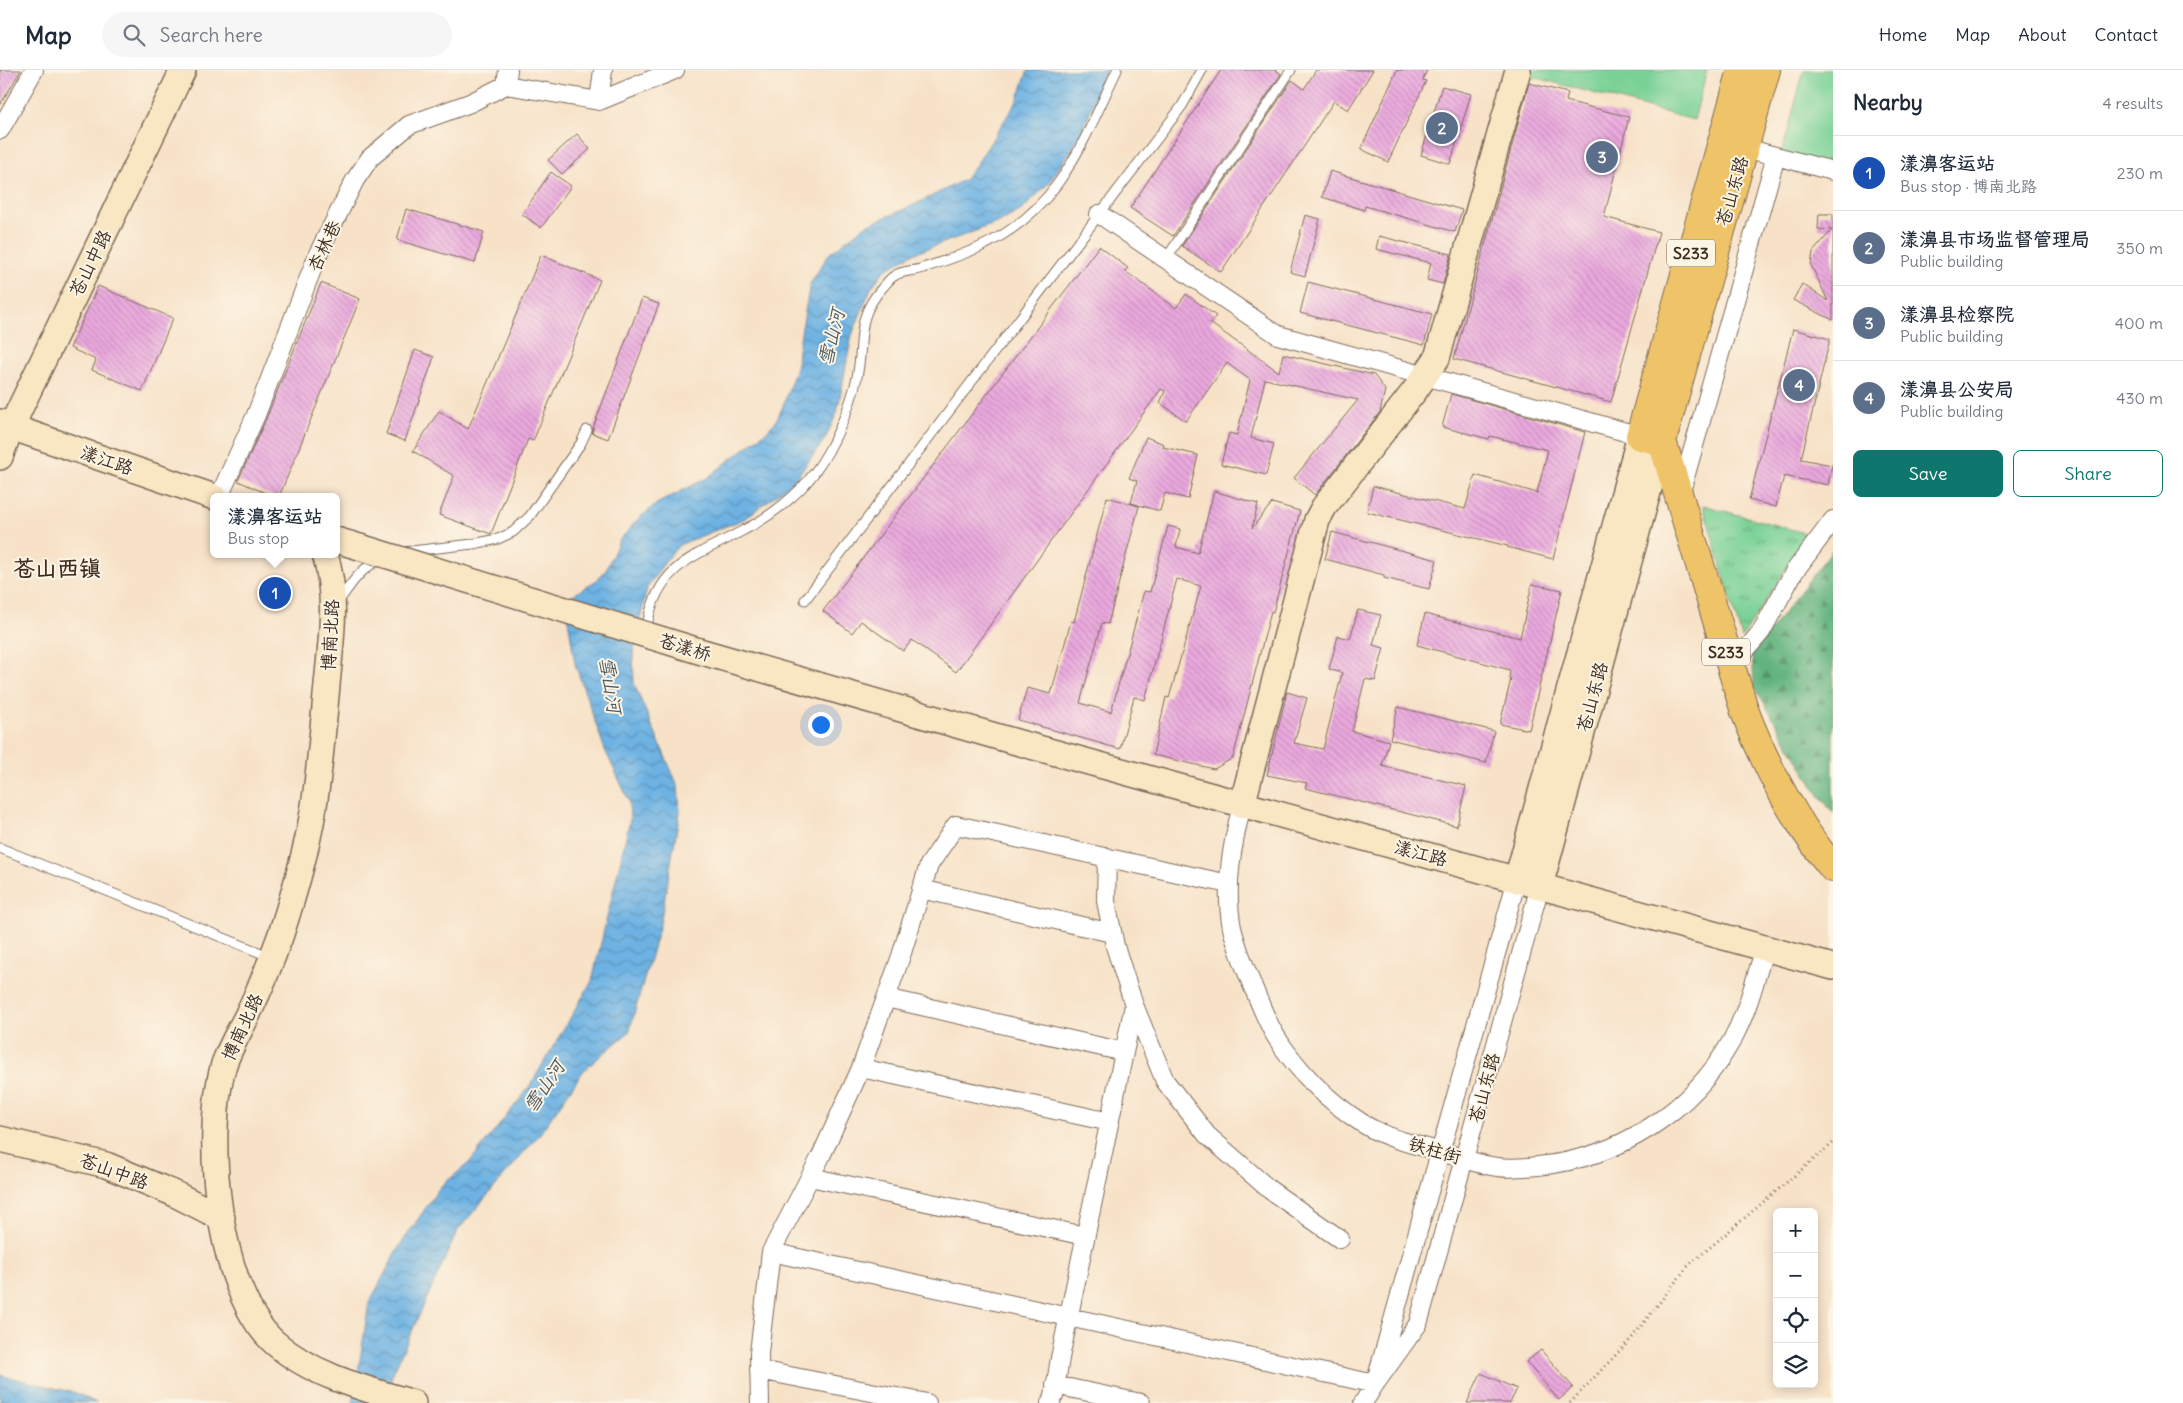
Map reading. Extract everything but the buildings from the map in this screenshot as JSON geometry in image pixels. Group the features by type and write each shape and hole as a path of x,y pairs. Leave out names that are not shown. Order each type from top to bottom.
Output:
{"main road":[{"name":"苍山中路","path":"0,457 5,425 183,70"},
{"path":"1242,804 1317,520 1324,507 1437,358 1444,339 1518,70"},
{"name":"苍山东路","path":"1528,883 1651,438 1742,70"},
{"name":"苍山东路","path":"1651,438 1745,148 1766,70"},
{"name":"漾江路","path":"5,425 210,496"},
{"name":"S233","path":"1651,438 1679,498 1731,667 1760,751 1778,788 1803,830 1833,868"},
{"name":"苍漾桥","path":"340,541 699,651 1009,740"},
{"name":"博南北路","path":"326,558 332,590 333,610 322,740 313,812 300,873 265,979 230,1049 219,1087 214,1139 215,1163 229,1256 236,1280 263,1330 278,1345 297,1359 326,1374 351,1384 413,1403"},
{"name":"漾江路","path":"1009,740 1833,967"},
{"name":"苍山中路","path":"0,1139 106,1165 173,1193 222,1218"}],"street":[{"path":"0,130 34,70"},
{"path":"598,101 603,70"},
{"path":"507,78 598,101 675,70"},
{"name":"杏林巷","path":"221,493 256,415 318,254 355,180 370,158 409,125 470,103 507,78"},
{"path":"1745,148 1833,172"},
{"path":"1679,498 1776,156"},
{"path":"1099,214 1278,336 1651,438"},
{"path":"1731,667 1761,632 1794,572 1833,520"},
{"name":"铁柱街","path":"1242,804 1234,837 1229,884 1232,928 1243,965 1276,1036 1298,1066 1328,1098 1364,1124 1393,1138 1441,1152 1496,1167 1518,1168 1557,1164 1600,1153 1634,1138 1671,1112 1705,1079 1726,1048 1748,1003 1764,948"},
{"path":"760,1403 759,1353 771,1252 810,1177 861,1068 929,865 956,824 1229,884"},
{"path":"1107,857 1106,901 1112,933 1134,1005 1165,1081 1207,1135 1270,1190 1340,1239"},
{"name":"苍山东路","path":"1375,1384 1441,1152 1528,883"},
{"name":"苍山东路","path":"1375,1384 1418,1324 1465,1158 1528,883"},
{"path":"921,890 1112,933"},
{"path":"886,998 1124,1052"},
{"path":"1050,1403 1056,1385 1068,1317 1134,1005"},
{"path":"861,1068 1110,1122"},
{"path":"810,1177 1086,1236"},
{"path":"771,1252 1375,1384 1363,1403"},
{"path":"759,1370 927,1403"},
{"path":"1056,1385 1141,1403"}],"lane":[{"path":"648,621 652,602 661,584 682,562 746,529 785,502 815,472 839,431 857,377 861,327 871,300 894,276 979,247 1024,220 1055,188 1082,146 1117,70"},
{"path":"805,600 1182,106 1202,70"},
{"path":"1166,259 1291,70"},
{"path":"333,610 358,573 373,562 398,553 498,539 513,532 530,516 582,443 587,430"},
{"path":"0,848 272,958"}],"path":[{"path":"1570,1403 1631,1339 1688,1266 1833,1142"}],"green space":[{"path":"1507,70 1707,70 1694,120"},
{"path":"1804,70 1833,70 1833,178 1779,163"},
{"path":"1703,505 1808,534 1742,638"},
{"path":"1833,549 1833,813 1816,791 1754,686 1752,654"}],"water":[{"name":"雪山河","path":"1028,70 1106,70 1081,135 1048,184 1023,209 1000,222 910,255 883,272 871,288 852,335 837,413 825,439 794,481 744,519 679,545 647,588 633,653 634,684 678,786 680,812 660,924 629,1032 584,1070 539,1135 458,1230 392,1375 387,1403 353,1403 369,1303 399,1247 440,1187 469,1163 528,1089 592,981 630,820 629,801 605,750 575,664 565,600 597,580 606,570 619,541 639,518 658,503 707,478 767,431 776,421 797,365 810,284 829,254 865,226 916,204 964,180 974,168 1017,101"},
{"path":"0,1375 76,1393 97,1403 0,1403"}],"place":[{"name":"漾濞县市场监督管理局","path":"1442,128"},
{"name":"漾濞县检察院","path":"1602,157"},
{"name":"漾濞县公安局","path":"1799,385"},
{"name":"漾濞客运站","path":"275,593"}],"district":[{"name":"苍山西镇","path":"57,568"}]}
